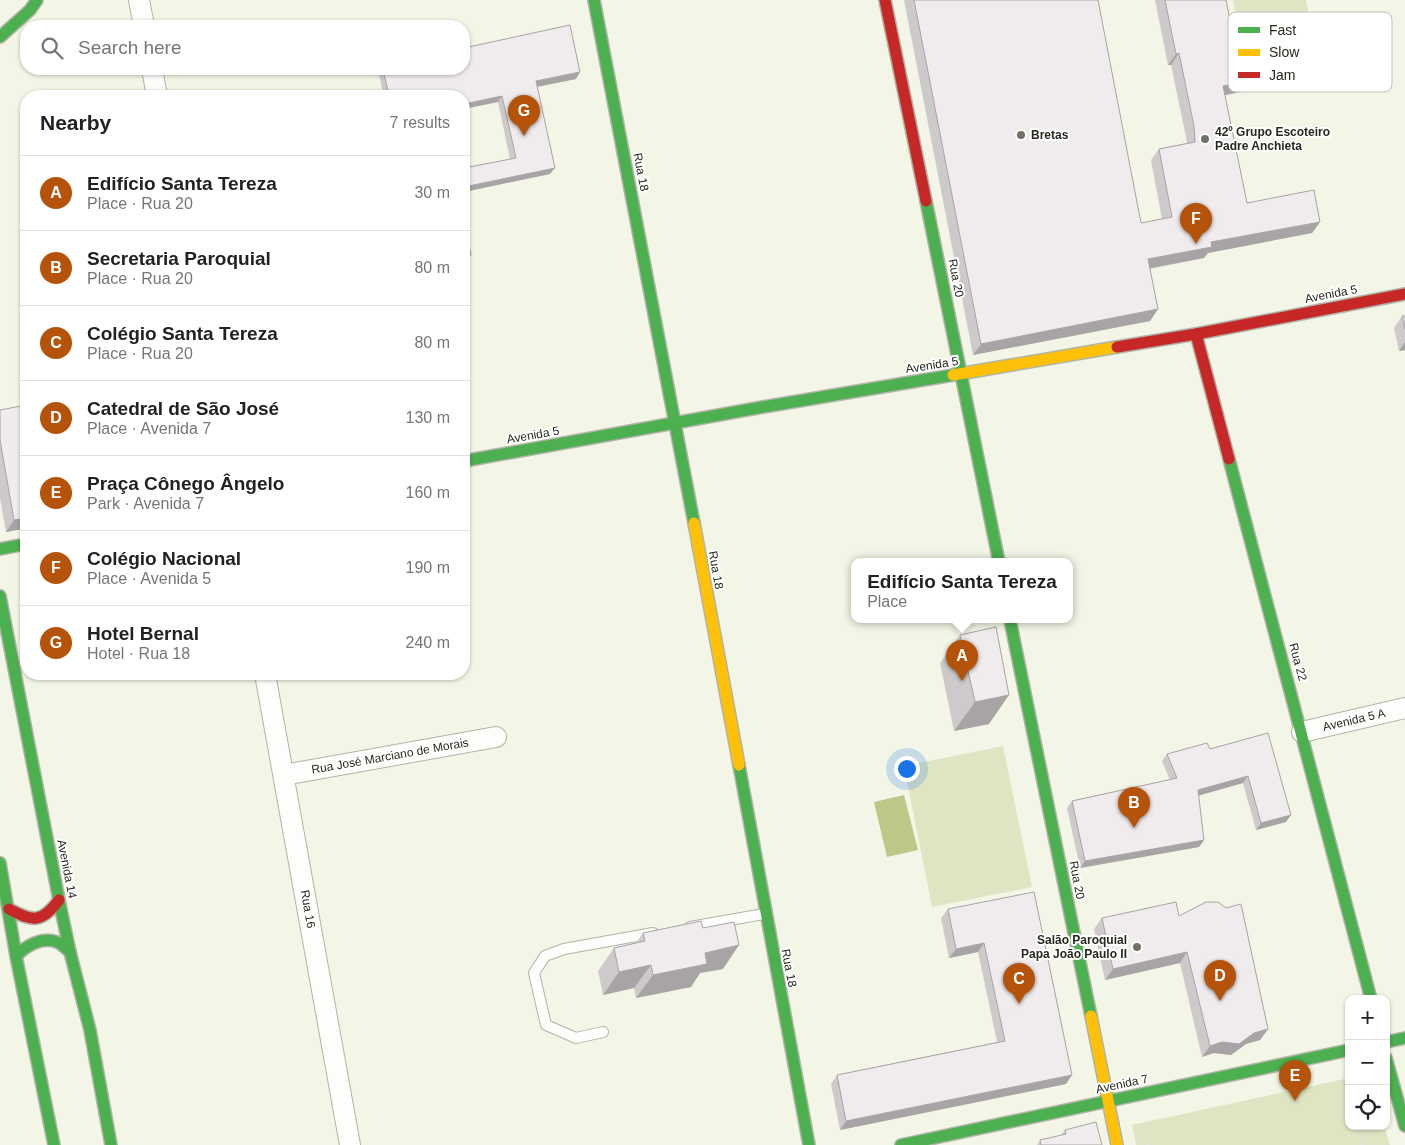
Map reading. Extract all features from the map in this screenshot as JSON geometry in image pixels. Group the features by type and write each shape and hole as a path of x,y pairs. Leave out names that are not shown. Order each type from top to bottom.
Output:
{"street":[{"path":"0,37 30,10 37,0"},
{"path":"139,0 143,20"},
{"name":"Rua 18","path":"594,0 675,423 809,1145"},
{"name":"Rua 20","path":"886,0 998,558"},
{"path":"153,75 156,90"},
{"name":"Avenida 5","path":"470,460 763,406 1196,334 1405,294"},
{"name":"Rua 22","path":"1196,334 1370,995"},
{"path":"0,549 20,545"},
{"name":"Avenida 14","path":"0,596 59,900 90,1030 112,1145"},
{"name":"Rua 20","path":"1011,623 1117,1145"},
{"name":"Rua 16","path":"266,680 350,1145"},
{"name":"Avenida 5 A","path":"1302,732 1405,708"},
{"name":"Rua José Marciano de Morais","path":"284,775 496,737"},
{"path":"0,863 16,956 54,1145"},
{"path":"9,909 24,917 38,919 50,913 59,900"},
{"path":"16,956 25,947 40,941 56,942 70,952"},
{"path":"1390,1041 1405,1038"},
{"name":"Avenida 7","path":"901,1145 1345,1051"},
{"path":"1390,1072 1405,1126"}],"lane":[{"path":"603,1032 576,1038 546,1025 534,974 545,956 564,949 765,914"}],"path":[{"path":"1362,1145 1365,1130"}],"shaded area":[{"path":"1233,0 1306,0 1309,12 1236,12"},
{"path":"1003,746 1032,887 932,907 904,766"},
{"path":"904,795 918,850 887,857 874,802"},
{"path":"1345,1079 1345,1130 1385,1130 1390,1145 1136,1145 1132,1125"}],"building":[{"name":"Bretas","path":"914,0 1098,0 1141,223 1172,217 1159,149 1195,142 1194,126 1179,53 1176,54 1165,0 1226,0 1228,12 1228,85 1223,86 1247,203 1314,190 1320,222 1211,242 1212,247 1148,259 1158,309 981,344"},
{"path":"570,25 580,72 536,81 555,168 470,186 470,167 516,158 502,96 470,103 470,90 388,90 384,75 470,75 470,47"},
{"path":"1402,316 1405,316 1405,329"},
{"path":"20,406 20,519 14,520 0,440 0,410"},
{"path":"996,627 1009,695 975,702 960,635"},
{"path":"1268,733 1291,815 1261,823 1248,776 1198,790 1204,840 1085,861 1072,801 1177,778 1167,754 1207,743 1210,749"},
{"path":"1034,892 1072,1075 846,1121 837,1075 1005,1041 984,943 956,949 948,909"},
{"path":"1176,902 1179,916 1206,902 1218,902 1226,908 1241,904 1268,1029 1254,1033 1239,1044 1222,1042 1210,1046 1187,952 1113,969 1102,918"},
{"path":"701,921 703,928 734,922 739,945 705,953 707,964 653,975 651,965 619,972 614,948 645,941 643,933"},
{"path":"1096,1122 1102,1145 1041,1145 1040,1140 1066,1134 1065,1130"}],"traffic: fast":[{"path":"0,37 30,10 37,0"},
{"path":"594,0 694,523"},
{"path":"926,201 998,558"},
{"path":"470,460 953,375"},
{"path":"1229,459 1370,995"},
{"path":"0,549 20,545"},
{"path":"0,596 59,900 90,1030 111,1145"},
{"path":"1011,623 1091,1016"},
{"path":"739,765 809,1145"},
{"path":"0,863 16,956 54,1145"},
{"path":"16,956 29,946 46,940 59,943 70,952"},
{"path":"1390,1041 1405,1038"},
{"path":"901,1145 1345,1051"},
{"path":"1390,1072 1405,1126"}],"traffic: slow":[{"path":"953,375 1117,347"},
{"path":"694,523 739,765"},
{"path":"1091,1016 1117,1145"}],"traffic: jam":[{"path":"885,0 926,201"},
{"path":"1117,347 1196,334 1405,294"},
{"path":"1196,334 1229,459"},
{"path":"9,909 31,918 37,918 47,913 59,900"}],"place":[{"name":"Bretas","path":"1021,135"},
{"name":"Hotel Bernal","path":"524,136"},
{"name":"42º Grupo Escoteiro Padre Anchieta","path":"1205,139"},
{"name":"Colégio Nacional","path":"1196,244"},
{"name":"Edifício Santa Tereza","path":"962,681"},
{"name":"Secretaria Paroquial","path":"1134,828"},
{"name":"Salão Paroquial Papa João Paulo II","path":"1137,947"},
{"name":"Catedral de São José","path":"1220,1001"},
{"name":"Colégio Santa Tereza","path":"1019,1004"},
{"name":"Praça Cônego Ângelo","path":"1295,1101"}]}
